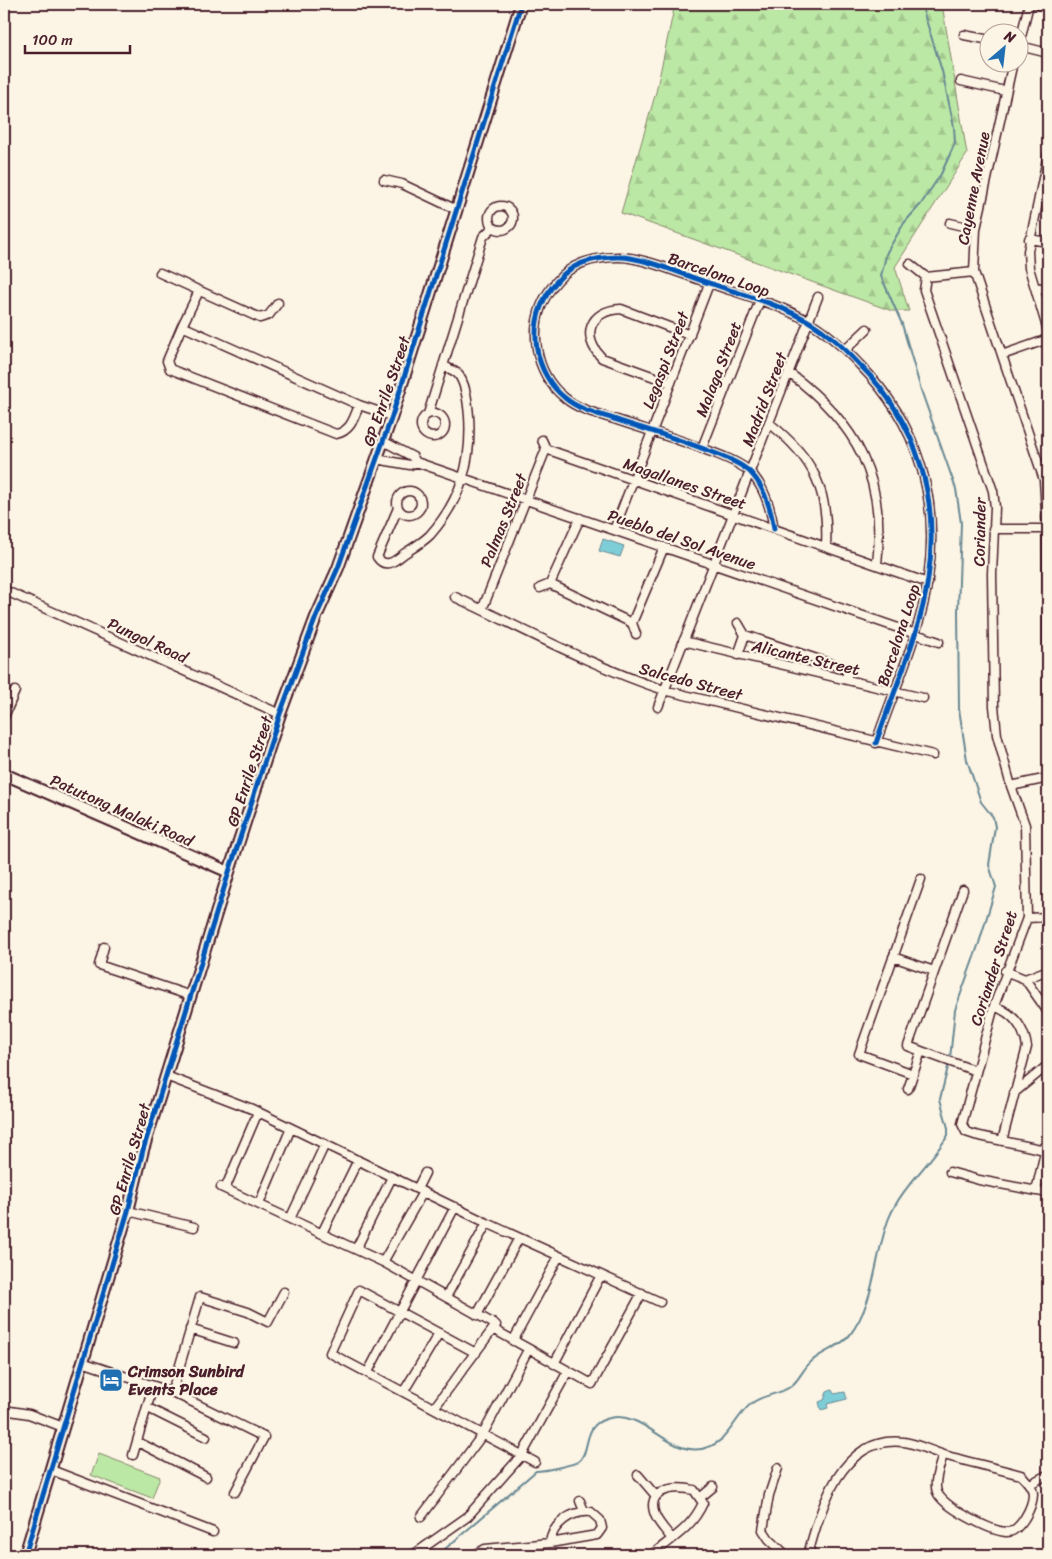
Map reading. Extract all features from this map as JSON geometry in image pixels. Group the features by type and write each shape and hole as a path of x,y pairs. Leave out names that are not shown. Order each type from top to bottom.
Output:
{"street":[{"name":"GP Enrile Street","path":"25,1555 128,1211 143,1150 229,872 280,714 316,617 338,568 392,416 521,4"},
{"path":"1025,22 1029,4"},
{"path":"1035,4 1048,7"},
{"path":"964,35 980,38"},
{"path":"1030,48 1048,53"},
{"name":"Cayenne Avenue","path":"1011,72 976,229 974,272 1040,462 1045,489 1048,698"},
{"path":"961,81 1006,91"},
{"path":"1048,154 1029,239 1028,261 1048,331"},
{"path":"384,180 402,184 457,210"},
{"path":"1040,193 1048,195"},
{"path":"950,223 976,229"},
{"path":"428,414 483,237 493,227"},
{"path":"1029,239 1048,242"},
{"name":"Barcelona Loop","path":"750,472 702,448 585,410 565,398 549,381 539,360 535,335 538,314 548,291 561,276 579,264 602,257 627,257 760,300 809,321 846,350 880,385 904,420 920,457 930,501 932,542 928,582 914,634 876,743"},
{"path":"910,264 926,277 974,272"},
{"path":"160,273 260,318 269,315 278,303"},
{"name":"Coriander","path":"926,277 924,290 989,475 996,507 993,529 993,698 997,735 1011,786"},
{"name":"Legaspi Street","path":"614,530 709,284"},
{"path":"1035,287 1048,289"},
{"path":"199,291 167,361 170,369 336,434 344,433 350,426 359,404"},
{"name":"Madrid Street","path":"658,707 818,297"},
{"name":"Malaga Street","path":"702,448 760,300"},
{"path":"671,383 602,358 594,349 590,337 590,328 601,313 621,309 690,335"},
{"path":"182,326 359,404 392,416"},
{"path":"846,350 867,329"},
{"path":"1002,355 1048,339"},
{"path":"398,508 392,516 377,558 380,562 386,564 394,562 429,536 454,499 464,478 470,440 468,407 462,383 457,373 443,366"},
{"path":"789,373 810,389 834,412 854,439 869,470 878,502 880,535 877,565"},
{"path":"769,423 789,438 808,462 822,490 827,520 826,547"},
{"path":"542,440 546,449"},
{"name":"Pueblo del Sol Avenue","path":"383,441 413,457 416,462 939,642"},
{"name":"Magallanes Street","path":"546,449 928,582"},
{"name":"Palmas Street","path":"482,610 546,449"},
{"name":"Pueblo del Sol Avenue","path":"376,459 410,465 416,462"},
{"path":"750,472 763,492 774,529"},
{"path":"540,588 550,584 580,518"},
{"path":"993,529 1047,529"},
{"path":"636,634 632,623 664,547"},
{"path":"550,584 632,623"},
{"name":"Pungol Road","path":"4,590 280,714"},
{"name":"Salcedo Street","path":"454,597 593,663 664,690 876,743 933,755"},
{"path":"738,623 745,635 847,669 847,680"},
{"path":"738,655 745,635"},
{"name":"Alicante Street","path":"683,641 924,698"},
{"path":"4,717 15,691"},
{"name":"Patutong Malaki Road","path":"4,774 229,872"},
{"path":"1011,786 1048,778"},
{"name":"Coriander Street","path":"1002,1141 975,1135 962,1128 994,1006 1027,918 1025,825 1011,786"},
{"path":"913,1074 858,1054 921,879"},
{"path":"963,890 908,1046 976,1070"},
{"path":"1027,918 1048,917"},
{"path":"104,947 99,965 191,996"},
{"path":"893,957 934,972"},
{"path":"1024,979 1048,970"},
{"path":"1006,971 1024,979 1048,1012"},
{"path":"994,1006 1015,1019 1027,1047 1002,1141 1045,1150"},
{"path":"908,1089 922,1051"},
{"path":"1014,1093 1048,1065"},
{"path":"166,1076 258,1112 487,1223 660,1302"},
{"path":"258,1112 223,1188 383,1262 496,1325 434,1408"},
{"path":"259,1204 292,1128"},
{"path":"1036,1191 1048,1139"},
{"path":"290,1219 325,1144"},
{"path":"322,1233 358,1160"},
{"path":"950,1172 979,1180 1048,1193"},
{"path":"383,1262 420,1190 425,1173"},
{"path":"356,1249 392,1177"},
{"path":"368,1372 455,1207"},
{"path":"128,1211 194,1227"},
{"path":"446,1297 487,1223"},
{"path":"477,1315 519,1238"},
{"path":"512,1341 559,1256"},
{"path":"554,1364 601,1275"},
{"path":"476,1353 358,1290 330,1353 535,1462"},
{"path":"172,1392 200,1297 248,1312 268,1322 284,1292"},
{"path":"493,1329 592,1384 642,1293"},
{"path":"190,1329 234,1343"},
{"path":"404,1391 438,1333"},
{"path":"421,1517 483,1434 528,1350"},
{"path":"82,1362 172,1392 264,1437 235,1492"},
{"path":"413,1555 467,1517 522,1455 568,1371"},
{"path":"133,1455 153,1386"},
{"path":"148,1408 206,1437"},
{"path":"4,1410 29,1414 63,1427"},
{"path":"138,1442 206,1476"},
{"path":"808,1555 820,1513 836,1480 850,1460 862,1450 879,1443 902,1442 942,1455 1021,1475 1030,1484 1033,1494 1024,1520 1016,1530 1006,1532 966,1515 939,1497 936,1484 942,1455"},
{"path":"778,1468 759,1531 786,1555"},
{"path":"51,1470 213,1532"},
{"path":"638,1475 656,1496"},
{"path":"1030,1484 1048,1475"},
{"path":"652,1555 685,1530 694,1518 702,1503 694,1490 682,1487 660,1492 656,1496 654,1505 656,1515 672,1538"},
{"path":"700,1498 714,1487"},
{"path":"580,1500 584,1511"},
{"path":"474,1555 485,1550 550,1543 597,1535 602,1528 600,1520 591,1512 577,1512 555,1527 550,1543"}],"green space":[{"path":"675,4 942,4 967,154 895,267 909,311 892,311 621,213 656,92"},
{"path":"99,1454 160,1477 152,1498 91,1475"}],"water":[{"path":"603,539 624,546 620,557 599,551"},
{"path":"832,1390 834,1394 845,1392 847,1399 827,1404 828,1408 821,1410 819,1402 824,1400 827,1392"}],"waterway":[{"path":"921,4 942,71 954,127 955,143 941,174 921,204 904,223 887,252 881,276 902,324 921,390 956,489 961,523 958,611 959,709 967,760 981,802 993,817 995,827 989,865 996,887 979,943 955,1010 950,1059"},
{"path":"438,1555 536,1471 559,1468 579,1461 583,1457 590,1433 598,1422 620,1417 634,1420 683,1448 696,1449 711,1446 723,1438 752,1403 790,1387 812,1361 845,1340 858,1323 865,1309 884,1233 895,1206 948,1135 948,1128 940,1099 949,1063"}],"cycle path":[{"path":"25,1555 128,1211 143,1150 229,872 280,714 316,617 338,568 392,416 521,4"},
{"path":"774,529 769,506 763,491 750,472 741,465 686,442 583,409 571,402 555,388 546,376 541,363 537,349 536,330 542,304 551,288 563,275 585,262 610,257 629,258 761,300 797,315 815,325 829,336 860,365 897,412 910,437 927,491 931,520 931,549 928,579 919,620 906,662 876,743"}],"place":[{"name":"Crimson Sunbird Events Place","path":"111,1380"}]}
